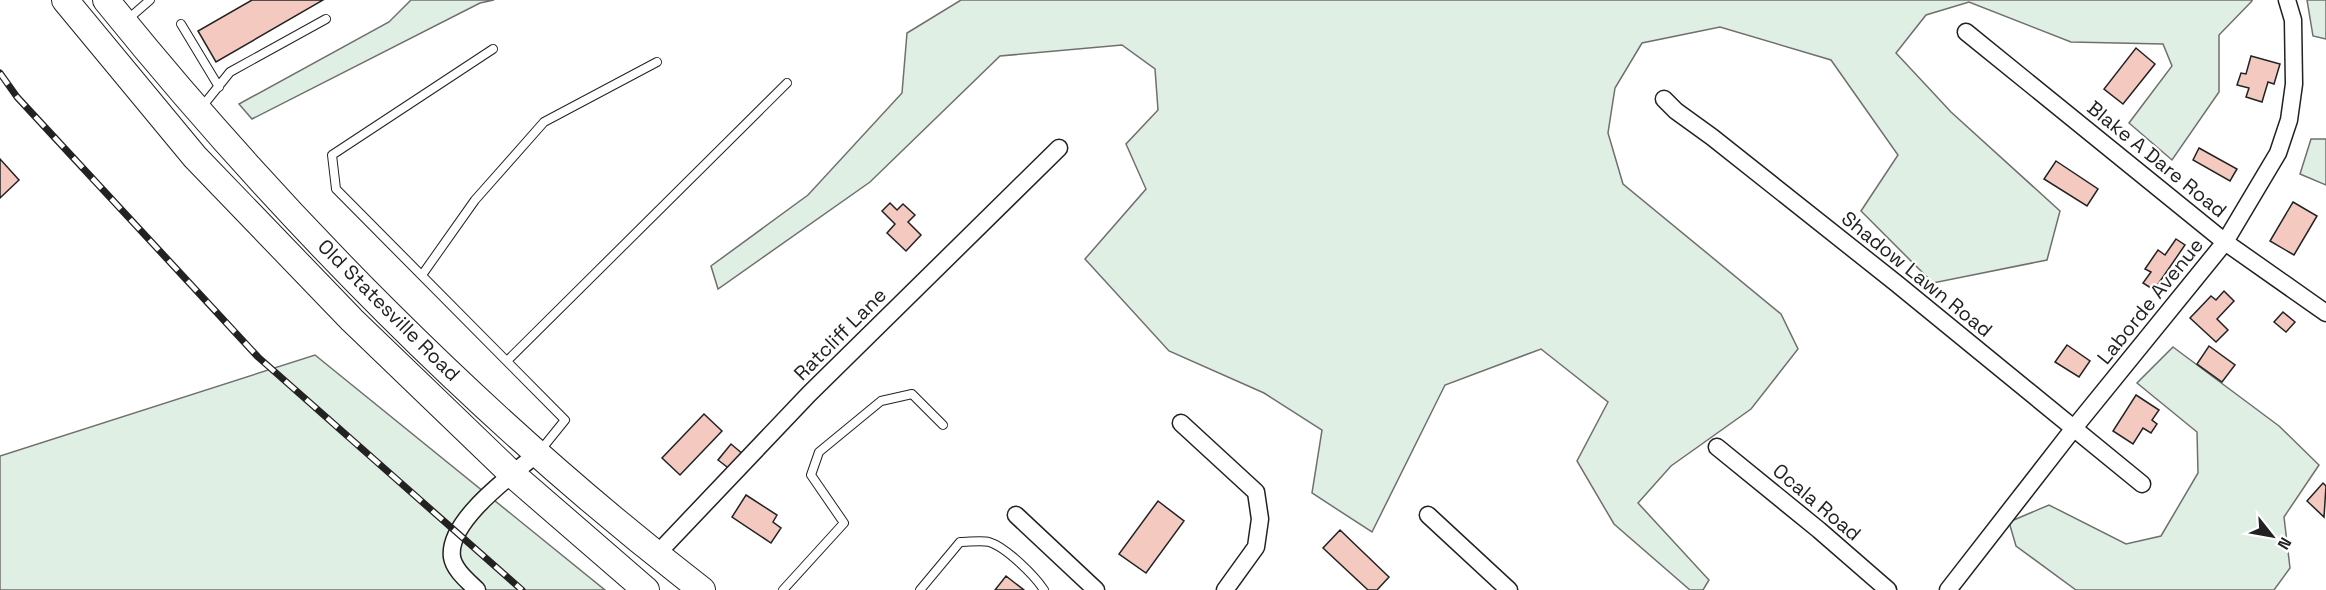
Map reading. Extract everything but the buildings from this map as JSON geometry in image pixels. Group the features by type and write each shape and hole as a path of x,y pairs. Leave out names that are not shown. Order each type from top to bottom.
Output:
{"main road":[{"name":"Old Statesville Road","path":"65,0 195,157 352,320 512,474 646,590"},
{"name":"Old Statesville Road","path":"106,0 199,111 351,275 458,381 657,555 702,590"}],"street":[{"name":"Laborde Avenue","path":"1948,590 2074,428 2225,242 2278,153 2289,120 2294,74 2293,20 2287,0"},
{"name":"Blake A Dare Road","path":"1966,32 2225,242 2326,313"},
{"name":"Shadow Lawn Road","path":"1664,99 1676,111 1810,214 2142,484"},
{"name":"Ratcliff Lane","path":"657,555 809,394 1059,148"},
{"path":"1181,423 1256,492 1260,519 1256,547 1225,590"},
{"name":"Ocala Road","path":"1717,447 1820,530 1888,590"},
{"path":"477,590 453,561 452,545 466,520 490,494 538,453"},
{"path":"1016,515 1096,590"},
{"path":"1428,515 1509,590"}],"lane":[{"path":"124,22 150,0"},
{"path":"199,111 230,72 326,19"},
{"path":"181,24 219,87"},
{"path":"493,49 332,155 336,189 565,420 538,453"},
{"path":"422,275 475,200 544,122 657,62"},
{"path":"507,361 787,83"},
{"path":"783,590 844,523 811,475 819,452 881,401 912,394 943,425"},
{"path":"920,590 960,542 989,542 1038,580 1044,590"}],"green space":[{"path":"411,0 494,0 480,3 252,119 239,104 389,22"},
{"path":"961,0 2252,1 2219,35 2219,92 2172,160 2129,123 2172,66 2163,44 2071,42 1969,2 1926,15 1896,53 1951,112 2060,211 2047,260 1933,283 1861,211 1898,155 1831,60 1720,27 1642,43 1615,88 1608,133 1623,184 1781,314 1798,349 1751,409 1671,466 1638,503 1709,580 1703,590 1690,590 1614,524 1577,461 1608,402 1541,349 1445,385 1372,532 1312,493 1322,430 1264,393 1169,351 1085,259 1146,189 1126,144 1158,110 1155,69 1122,45 1000,56 870,182 718,289 711,266 808,195 902,93 907,33"},
{"path":"2307,0 2326,0 2326,39 2313,36"},
{"path":"2311,139 2326,139 2326,185 2300,174"},
{"path":"2173,347 2279,426 2319,465 2284,517 2290,568 2274,590 2076,590 2016,546 2009,522 2049,505 2126,544 2161,536 2198,473 2197,432 2137,383"},
{"path":"315,355 605,590 0,590 0,456"}],"railway":[{"path":"0,73 17,97 258,357 522,590"}]}
